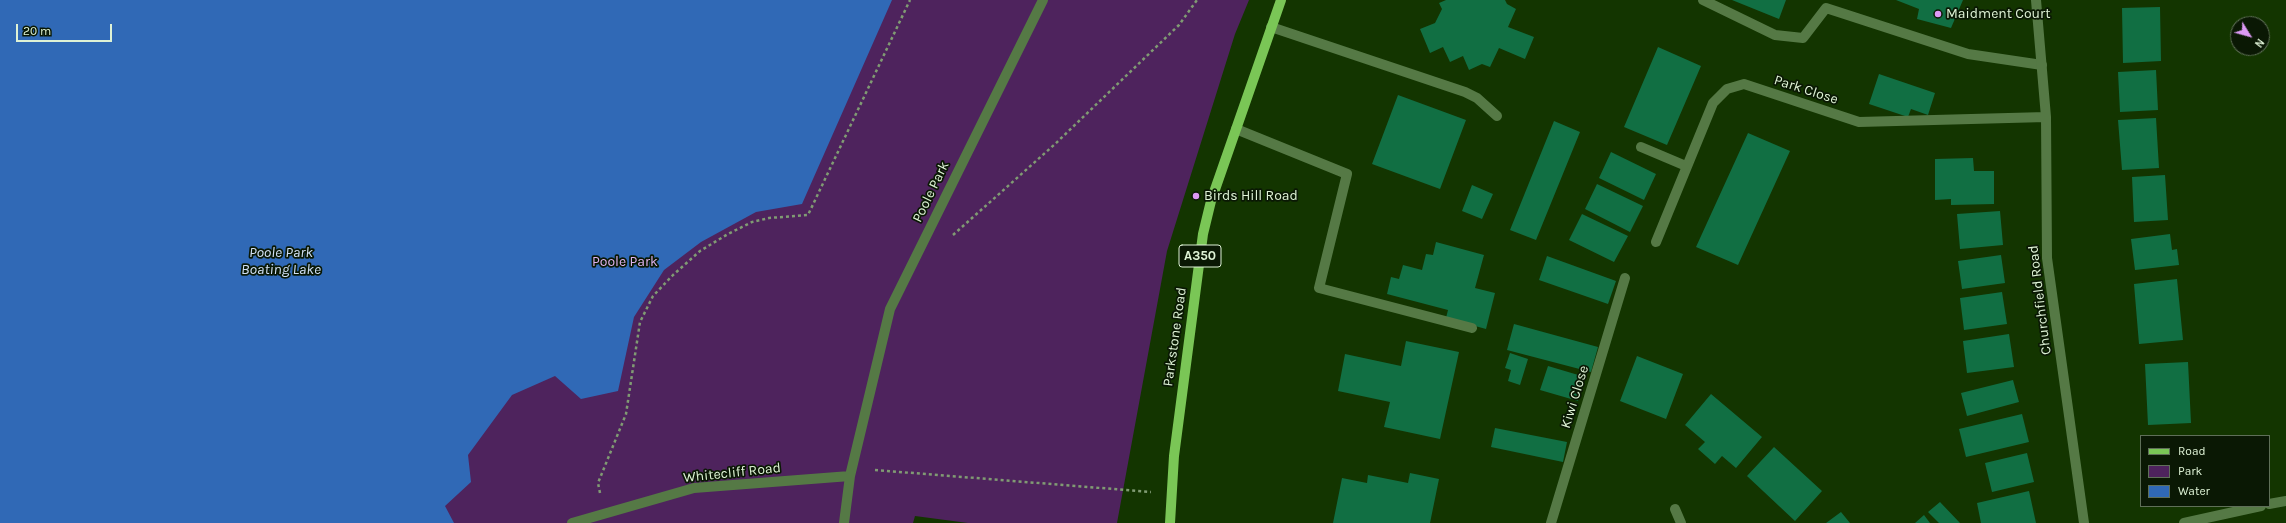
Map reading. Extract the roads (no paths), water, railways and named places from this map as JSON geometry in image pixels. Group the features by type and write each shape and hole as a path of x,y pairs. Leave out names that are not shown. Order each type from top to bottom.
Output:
{"main road":[{"name":"Parkstone Road","path":"1170,523 1174,456 1203,234 1211,200 1281,0"}],"street":[{"name":"Poole Park","path":"844,523 850,476 890,309 1043,0"},
{"path":"1703,0 1776,35 1803,38 1826,8 1968,54 2042,65"},
{"name":"Churchfield Road","path":"2036,0 2046,117 2047,258 2084,523"},
{"path":"1271,27 1465,92 1477,98 1496,116"},
{"name":"Park Close","path":"1656,242 1713,103 1727,88 1744,84 1859,122 2046,117"},
{"path":"1236,129 1347,174 1319,288 1472,328"},
{"path":"1641,147 1686,166"},
{"name":"Kiwi Close","path":"1551,523 1625,278"},
{"name":"Whitecliff Road","path":"572,523 694,488 850,476"},
{"path":"2270,504 2286,501"},
{"path":"2184,523 2256,507"},
{"path":"1675,509 1681,523"}],"water":[{"name":"Poole Park Boating Lake","path":"0,0 892,0 802,204 756,212 701,242 664,270 634,317 618,391 581,399 555,376 512,395 468,455 471,482 445,506 454,523 0,523"}],"place":[{"name":"Maidment Court","path":"1938,14"},
{"name":"Birds Hill Road","path":"1196,196"}]}
